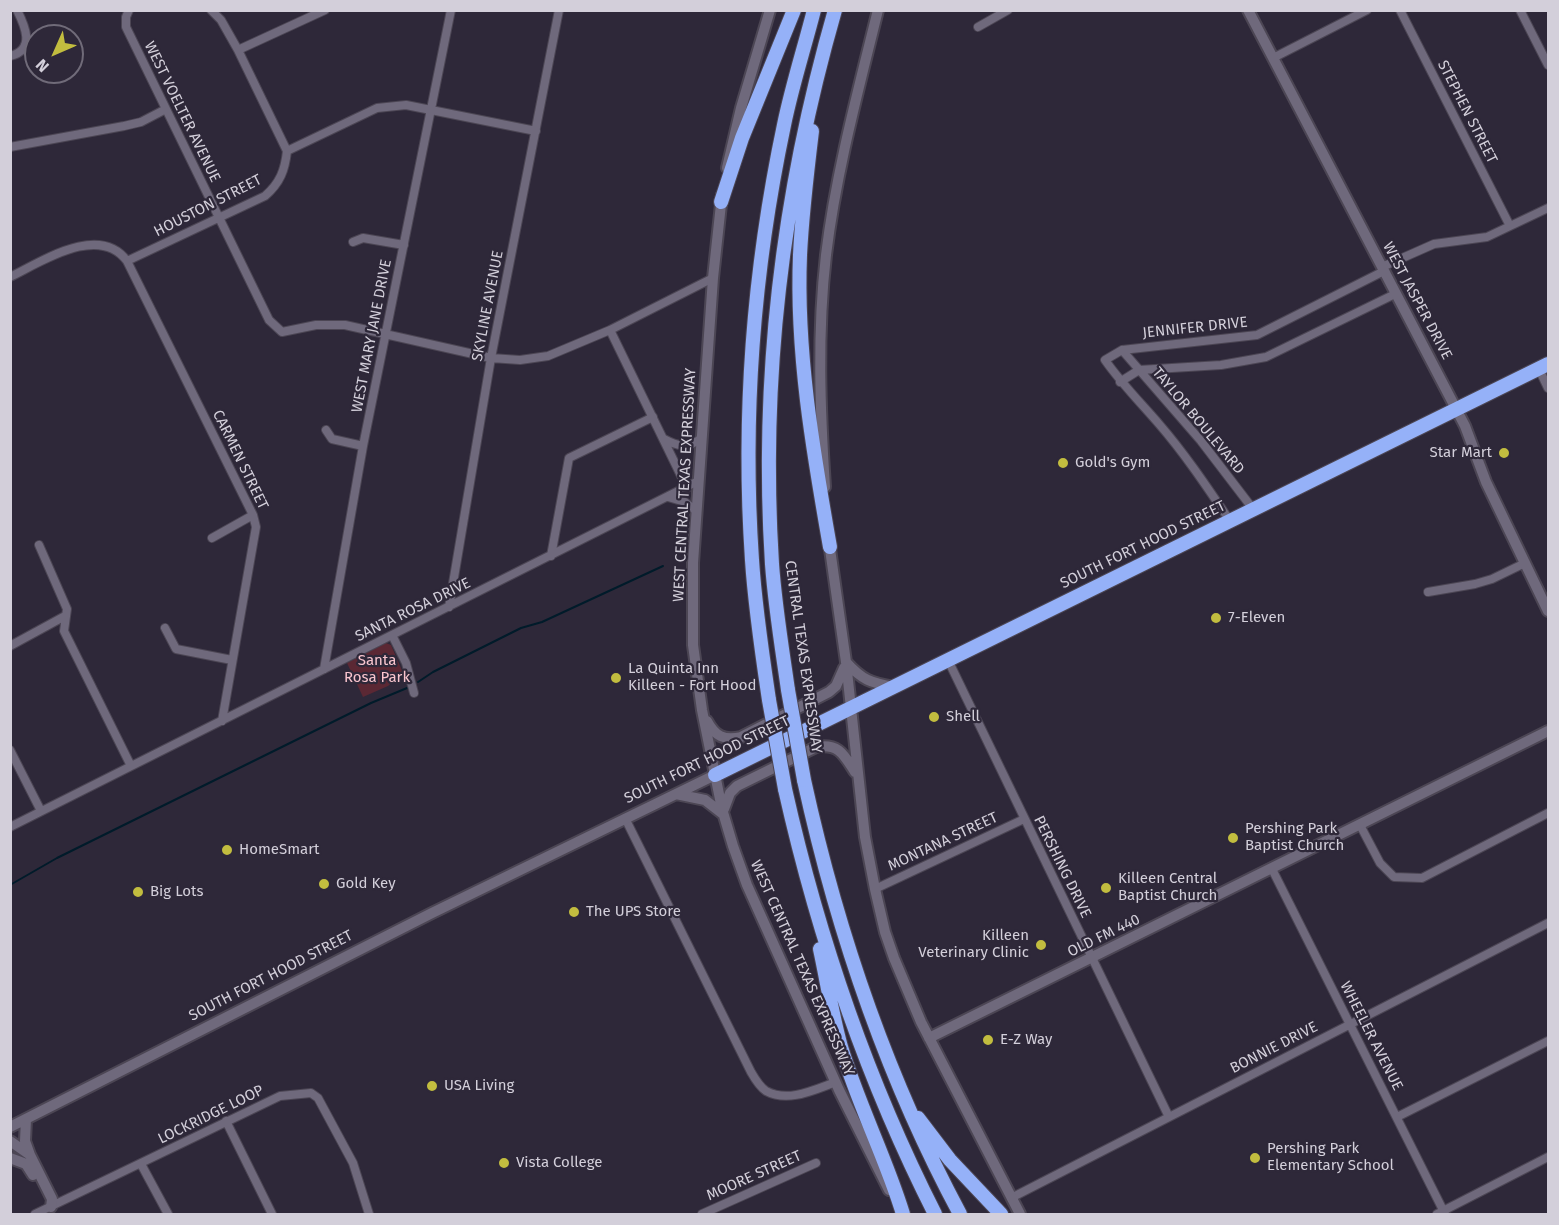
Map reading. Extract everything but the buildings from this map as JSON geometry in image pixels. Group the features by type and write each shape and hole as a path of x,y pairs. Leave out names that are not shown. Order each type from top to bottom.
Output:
{"highway":[{"path":"721,202 742,138 794,10"},
{"path":"814,10 784,124 758,282 748,441 752,559 769,700 785,789 841,1046 876,1143 893,1181 902,1215"},
{"name":"CENTRAL TEXAS EXPRESSWAY","path":"835,10 810,104 779,273 770,382 772,565 788,690 804,780 822,859 838,915 883,1047 904,1099 960,1215"},
{"path":"810,104 812,131 800,256 802,328 815,462 830,546"},
{"name":"SOUTH FORT HOOD STREET","path":"715,775 1544,366"},
{"path":"801,862 821,929 868,1066 934,1215"},
{"path":"904,1099 950,1160 1001,1215"}],"main road":[{"name":"WEST CENTRAL TEXAS EXPRESSWAY","path":"770,10 741,108 721,202 700,439 693,563 693,645 702,710 715,775 733,846 747,885 836,1082 902,1215"},
{"path":"878,10 836,199 826,254 822,297 820,399 830,546 846,662 865,837 885,932 929,1038 1020,1215"},
{"name":"WEST JASPER DRIVE","path":"1248,10 1456,409 1471,440 1486,482 1548,611"},
{"path":"702,710 712,730 720,737 729,740 741,737 829,692 837,686 846,662"},
{"path":"846,662 859,676 872,683 894,687"},
{"name":"OLD FM 440","path":"929,1038 1092,959 1548,730"},
{"path":"675,794 705,800 724,814 726,800 737,786 816,747 826,745 836,748 857,775"},
{"name":"SOUTH FORT HOOD STREET","path":"10,1127 442,908 715,775"},
{"path":"26,1119 25,1141 52,1199 53,1211"},
{"path":"10,1141 30,1155"},
{"path":"10,1158 26,1164 53,1211"}],"street":[{"path":"10,56 20,52 27,39 27,30 17,10"},
{"path":"211,10 221,20 238,50 287,151 377,108 406,105 536,130"},
{"path":"238,50 325,10"},
{"name":"WEST MARY JANE DRIVE","path":"324,669 363,446 451,10"},
{"name":"SKYLINE AVENUE","path":"449,607 491,357 559,10"},
{"path":"978,27 1008,10"},
{"path":"1273,58 1367,10"},
{"name":"STEPHEN STREET","path":"1400,10 1510,226"},
{"path":"1520,10 1548,65"},
{"name":"WEST VOELTER AVENUE","path":"128,14 126,27 269,320 282,332 316,325 345,325 387,333"},
{"path":"10,147 141,122 166,109"},
{"name":"HOUSTON STREET","path":"127,261 265,196 276,186 284,169 287,151"},
{"name":"JENNIFER DRIVE","path":"1120,382 1105,360 1122,350 1257,335 1434,244 1487,237 1548,208"},
{"path":"353,242 363,238 404,245"},
{"path":"10,277 72,247 85,245 104,246 122,255 127,261"},
{"name":"CARMEN STREET","path":"127,261 253,515 256,527 222,721"},
{"path":"387,333 491,357 520,360 548,356 610,330 713,278"},
{"path":"1230,521 1195,468 1120,382 1139,370 1221,365 1266,357 1395,294"},
{"path":"610,330 687,488"},
{"name":"TAYLOR BOULEVARD","path":"1122,350 1201,441 1253,509"},
{"path":"1544,366 1548,388"},
{"path":"551,556 569,458 653,417"},
{"path":"326,430 332,439 363,446"},
{"path":"663,438 675,444 687,446 694,445 700,439"},
{"name":"SANTA ROSA DRIVE","path":"10,827 698,481"},
{"path":"668,497 685,502 696,511"},
{"path":"212,538 253,515"},
{"path":"39,545 67,609 64,631 131,766"},
{"path":"1428,592 1492,579 1525,562"},
{"path":"10,646 65,616"},
{"path":"165,628 176,648 232,660"},
{"path":"392,635 406,663 414,693"},
{"name":"PERSHING DRIVE","path":"948,660 1169,1117"},
{"path":"10,750 41,811"},
{"path":"1360,825 1380,863 1394,878 1422,878 1548,813"},
{"path":"625,818 759,1084 765,1090 788,1096 803,1094 836,1082"},
{"name":"MONTANA STREET","path":"875,889 1024,819"},
{"name":"WHEELER AVENUE","path":"1272,869 1397,1117 1442,1213"},
{"name":"BONNIE DRIVE","path":"1011,1198 1548,923"},
{"path":"1397,1117 1548,1041"},
{"name":"LOCKRIDGE LOOP","path":"36,1215 53,1211 141,1164 280,1096 311,1093 318,1098 353,1163 369,1215"},
{"path":"226,1121 272,1215"},
{"path":"1442,1213 1548,1157"},
{"name":"MOORE STREET","path":"702,1215 718,1211 816,1163"},
{"path":"141,1164 168,1215"}],"green space":[{"name":"Santa Rosa Park","path":"386,643 391,645 403,673 388,686 363,697 347,663"}],"waterway":[{"path":"418,682 433,672 521,628 542,622 663,566"},
{"path":"10,885 57,858 371,703 407,688"}],"place":[{"name":"Star Mart","path":"1504,453"},
{"name":"Gold's Gym","path":"1063,463"},
{"name":"7-Eleven","path":"1216,618"},
{"name":"La Quinta Inn Killeen - Fort Hood","path":"616,678"},
{"name":"Shell","path":"934,717"},
{"name":"Pershing Park Baptist Church","path":"1233,838"},
{"name":"HomeSmart","path":"227,850"},
{"name":"Gold Key","path":"324,884"},
{"name":"Killeen Central Baptist Church","path":"1106,888"},
{"name":"Big Lots","path":"138,892"},
{"name":"The UPS Store","path":"574,912"},
{"name":"Killeen Veterinary Clinic","path":"1041,945"},
{"name":"E-Z Way","path":"988,1040"},
{"name":"USA Living","path":"432,1086"},
{"name":"Pershing Park Elementary School","path":"1255,1158"},
{"name":"Vista College","path":"504,1163"}]}
